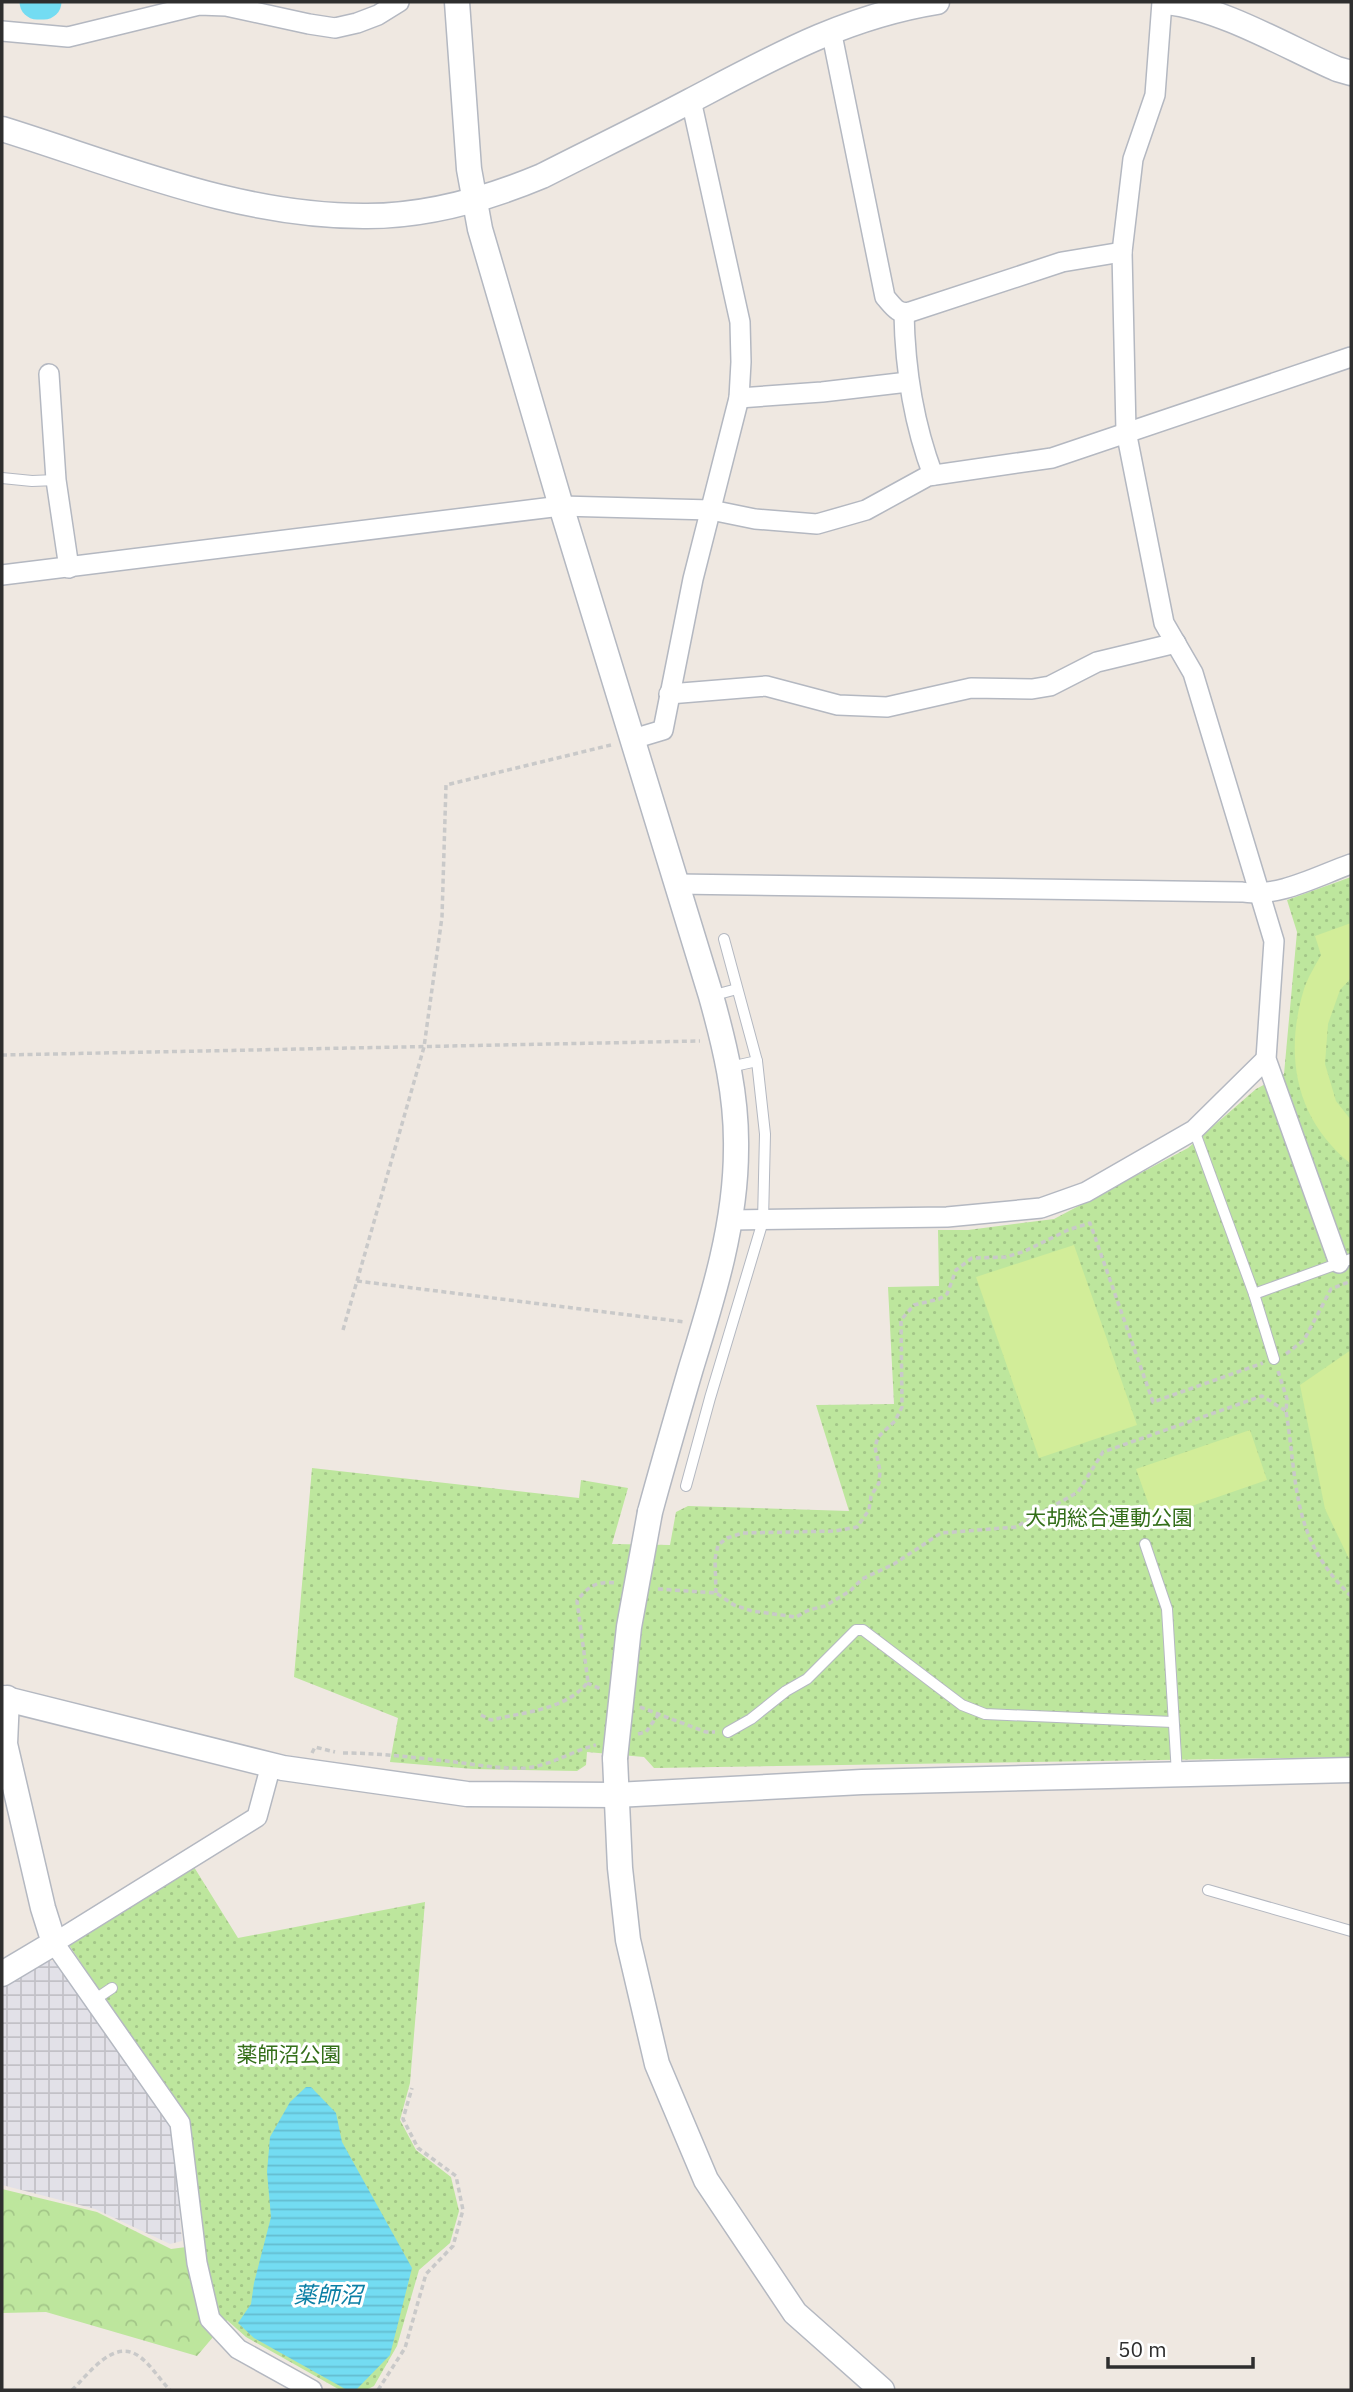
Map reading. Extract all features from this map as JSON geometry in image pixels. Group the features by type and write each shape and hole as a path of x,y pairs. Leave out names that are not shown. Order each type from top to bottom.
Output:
{"street":[{"path":"2,31 68,37 199,5 226,6 335,27 378,15 399,2"},
{"path":"457,2 469,169 480,229 561,506 711,996 729,1067 735,1108 736,1149 730,1220 704,1326 650,1512 606,1751 616,1795 628,1940 657,2064 706,2180 795,2313 883,2390"},
{"path":"2,129 191,190 270,208 305,213 367,216 403,214 475,200 542,176 756,65 831,30 869,16 937,2"},
{"path":"1345,1261 1266,1059 1273,941 1193,673 1164,623 1126,431 1122,251 1133,159 1154,95 1165,2 1184,4 1218,15 1351,73"},
{"path":"831,30 885,297 896,310 904,313 1062,262 1122,251"},
{"path":"633,739 663,730 679,644 739,398 740,322 691,100"},
{"path":"904,313 908,382 916,422 933,475"},
{"path":"2,575 561,506 711,510 755,519 817,524 866,510 933,475 1052,458 1351,357"},
{"path":"49,374 56,480 69,568"},
{"path":"739,398 908,382"},
{"path":"670,694 766,686 838,705 887,707 971,688 1032,689 1050,686 1097,662 1175,643"},
{"path":"676,884 1242,892 1258,895 1351,864"},
{"path":"730,1220 947,1217 1041,1208 1086,1192 1194,1130 1266,1059"},
{"path":"312,2390 238,2349 210,2319 197,2263 180,2123 54,1943 43,1908 5,1744 4,1698 271,1765 467,1794 616,1795 862,1782 1351,1770"},
{"path":"2,1974 257,1816 271,1765"}],"lane":[{"path":"2,478 56,480"},
{"path":"686,1486 709,1398 763,1221 765,1134 757,1061 724,939"},
{"path":"711,996 737,989"},
{"path":"729,1067 757,1061"},
{"path":"1194,1130 1254,1294 1274,1359"},
{"path":"1254,1294 1345,1261"},
{"path":"684,1391 709,1398"},
{"path":"1145,1544 1167,1609 1177,1774"},
{"path":"728,1732 807,1679 856,1630 863,1630 962,1705 985,1714 1174,1722"},
{"path":"1208,1890 1351,1931"},
{"path":"94,2000 112,1988"}],"path":[{"path":"343,1330 424,1046 442,916 446,785 633,739"},
{"path":"2,1055 723,1040"},
{"path":"716,1594 715,1559 718,1545 727,1538 743,1533 835,1531 857,1527 869,1510 871,1496 879,1483 880,1471 875,1447 877,1437 895,1421 902,1407 901,1320 914,1306 947,1294 956,1270 972,1258 1006,1257 1090,1223 1153,1402 1284,1355 1304,1340 1331,1289 1351,1281"},
{"path":"357,1281 704,1326"},
{"path":"1274,1359 1287,1399 1286,1411 1296,1496 1309,1538 1330,1573 1351,1595"},
{"path":"655,1588 716,1594 734,1605 752,1611 796,1617 825,1606 850,1591 862,1579 894,1564 941,1533 1016,1527 1078,1492 1103,1452 1262,1396 1286,1411"},
{"path":"481,1715 491,1720 563,1703 580,1693 587,1683 577,1601 587,1587 602,1581 628,1585"},
{"path":"587,1683 611,1694"},
{"path":"635,1705 706,1732 728,1732"},
{"path":"634,1735 646,1732 659,1716"},
{"path":"310,1756 314,1747 339,1753 379,1753 526,1768 565,1758 584,1748 606,1751"},
{"path":"378,2390 405,2348 426,2274 453,2246 463,2210 456,2176 418,2148 403,2119 412,2088"},
{"path":"72,2390 112,2352 127,2351 139,2356 170,2390"}],"shaded area":[{"path":"44,1959 55,1962 172,2124 182,2241 170,2244 95,2209 2,2185 2,1984"}],"green space":[{"name":"大胡総合運動公園","path":"1351,877 1351,1757 654,1768 644,1757 587,1752 586,1765 577,1771 473,1769 390,1762 398,1718 294,1677 312,1468 579,1498 581,1480 628,1488 612,1544 670,1545 676,1512 688,1506 849,1511 816,1405 894,1404 888,1287 939,1286 938,1230 968,1230 1054,1219 1188,1148 1256,1089 1284,1074 1297,932 1287,900"},
{"path":"1351,923 1351,978 1340,990 1328,1024 1325,1064 1336,1101 1351,1120 1351,1164 1317,1127 1306,1106 1295,1062 1295,1038 1304,989 1321,955 1315,936"},
{"path":"1074,1245 1137,1425 1039,1458 976,1277"},
{"path":"1351,1350 1351,1563 1325,1509 1300,1385"},
{"path":"1250,1430 1267,1480 1154,1519 1136,1469"},
{"name":"薬師沼公園","path":"194,1867 238,1938 425,1902 410,2083 400,2120 416,2150 451,2177 459,2211 450,2243 419,2270 397,2346 374,2386 366,2390 340,2390 246,2337 219,2313 203,2263 185,2118 69,1945"},
{"path":"2,2189 97,2212 171,2249 194,2246 280,2258 197,2356 46,2312 2,2313"}],"water":[{"name":"薬師沼","path":"306,2087 311,2087 336,2113 342,2142 412,2268 390,2355 356,2390 347,2390 254,2338 238,2323 251,2304 271,2217 267,2172 270,2137 290,2102"}],"waterway":[{"path":"37,2 44,2"}]}
